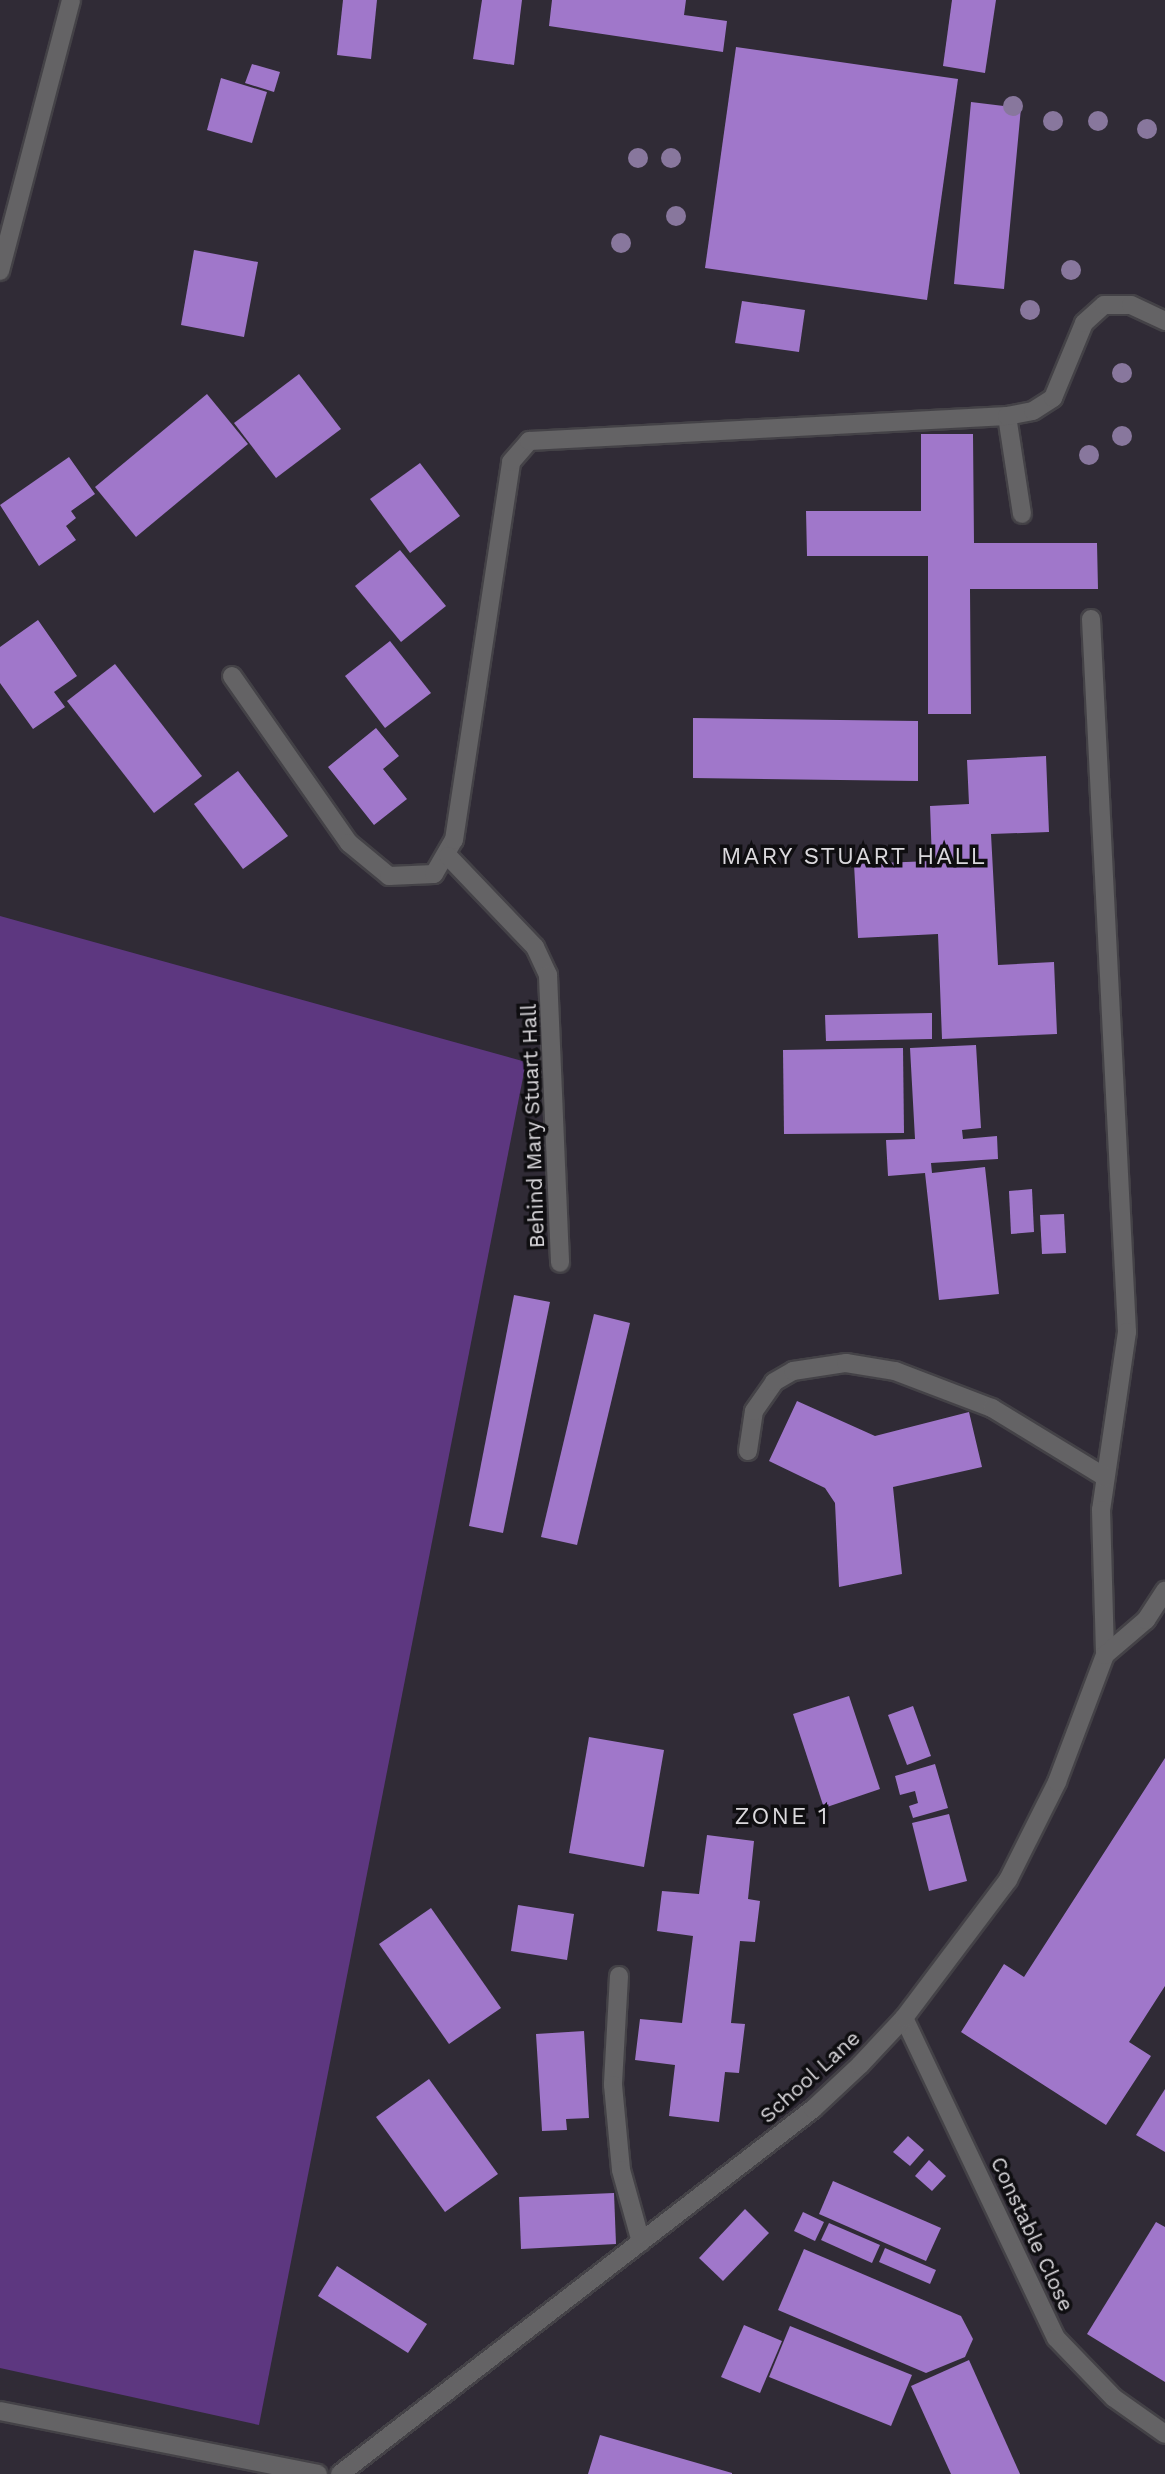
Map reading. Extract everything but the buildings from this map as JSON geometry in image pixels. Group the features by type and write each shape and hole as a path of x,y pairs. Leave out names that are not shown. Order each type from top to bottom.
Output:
{"lane":[{"path":"0,271 71,0"},
{"path":"232,676 313,800 369,862 388,876 416,879 434,874 448,856 511,462 529,441 1007,416 1053,398 1094,311 1131,305 1165,321"},
{"path":"1007,416 1023,514"},
{"path":"1091,619 1127,1320 1123,1382 1105,1477 1105,1655"},
{"name":"Behind Mary Stuart Hall","path":"448,856 535,947 548,975 560,1263"},
{"path":"748,1451 754,1411 774,1382 793,1371 846,1363 895,1371 967,1398 1105,1477"},
{"name":"School Lane","path":"340,2474 813,2109 904,2018 1008,1880 1032,1836 1105,1655 1146,1620 1165,1591"},
{"path":"1146,1620 1165,1617"},
{"path":"619,1976 613,2085 621,2170 641,2242"},
{"name":"Constable Close","path":"904,2018 1056,2338 1114,2398 1165,2434"},
{"path":"0,2411 318,2474"}],"shaded area":[{"path":"0,0 1165,0 1165,2474 0,2474"},
{"path":"0,916 526,1062 259,2425 0,2368"}],"district":[{"name":"MARY STUART HALL","path":"854,857"},
{"name":"ZONE 1","path":"782,1817"}]}
